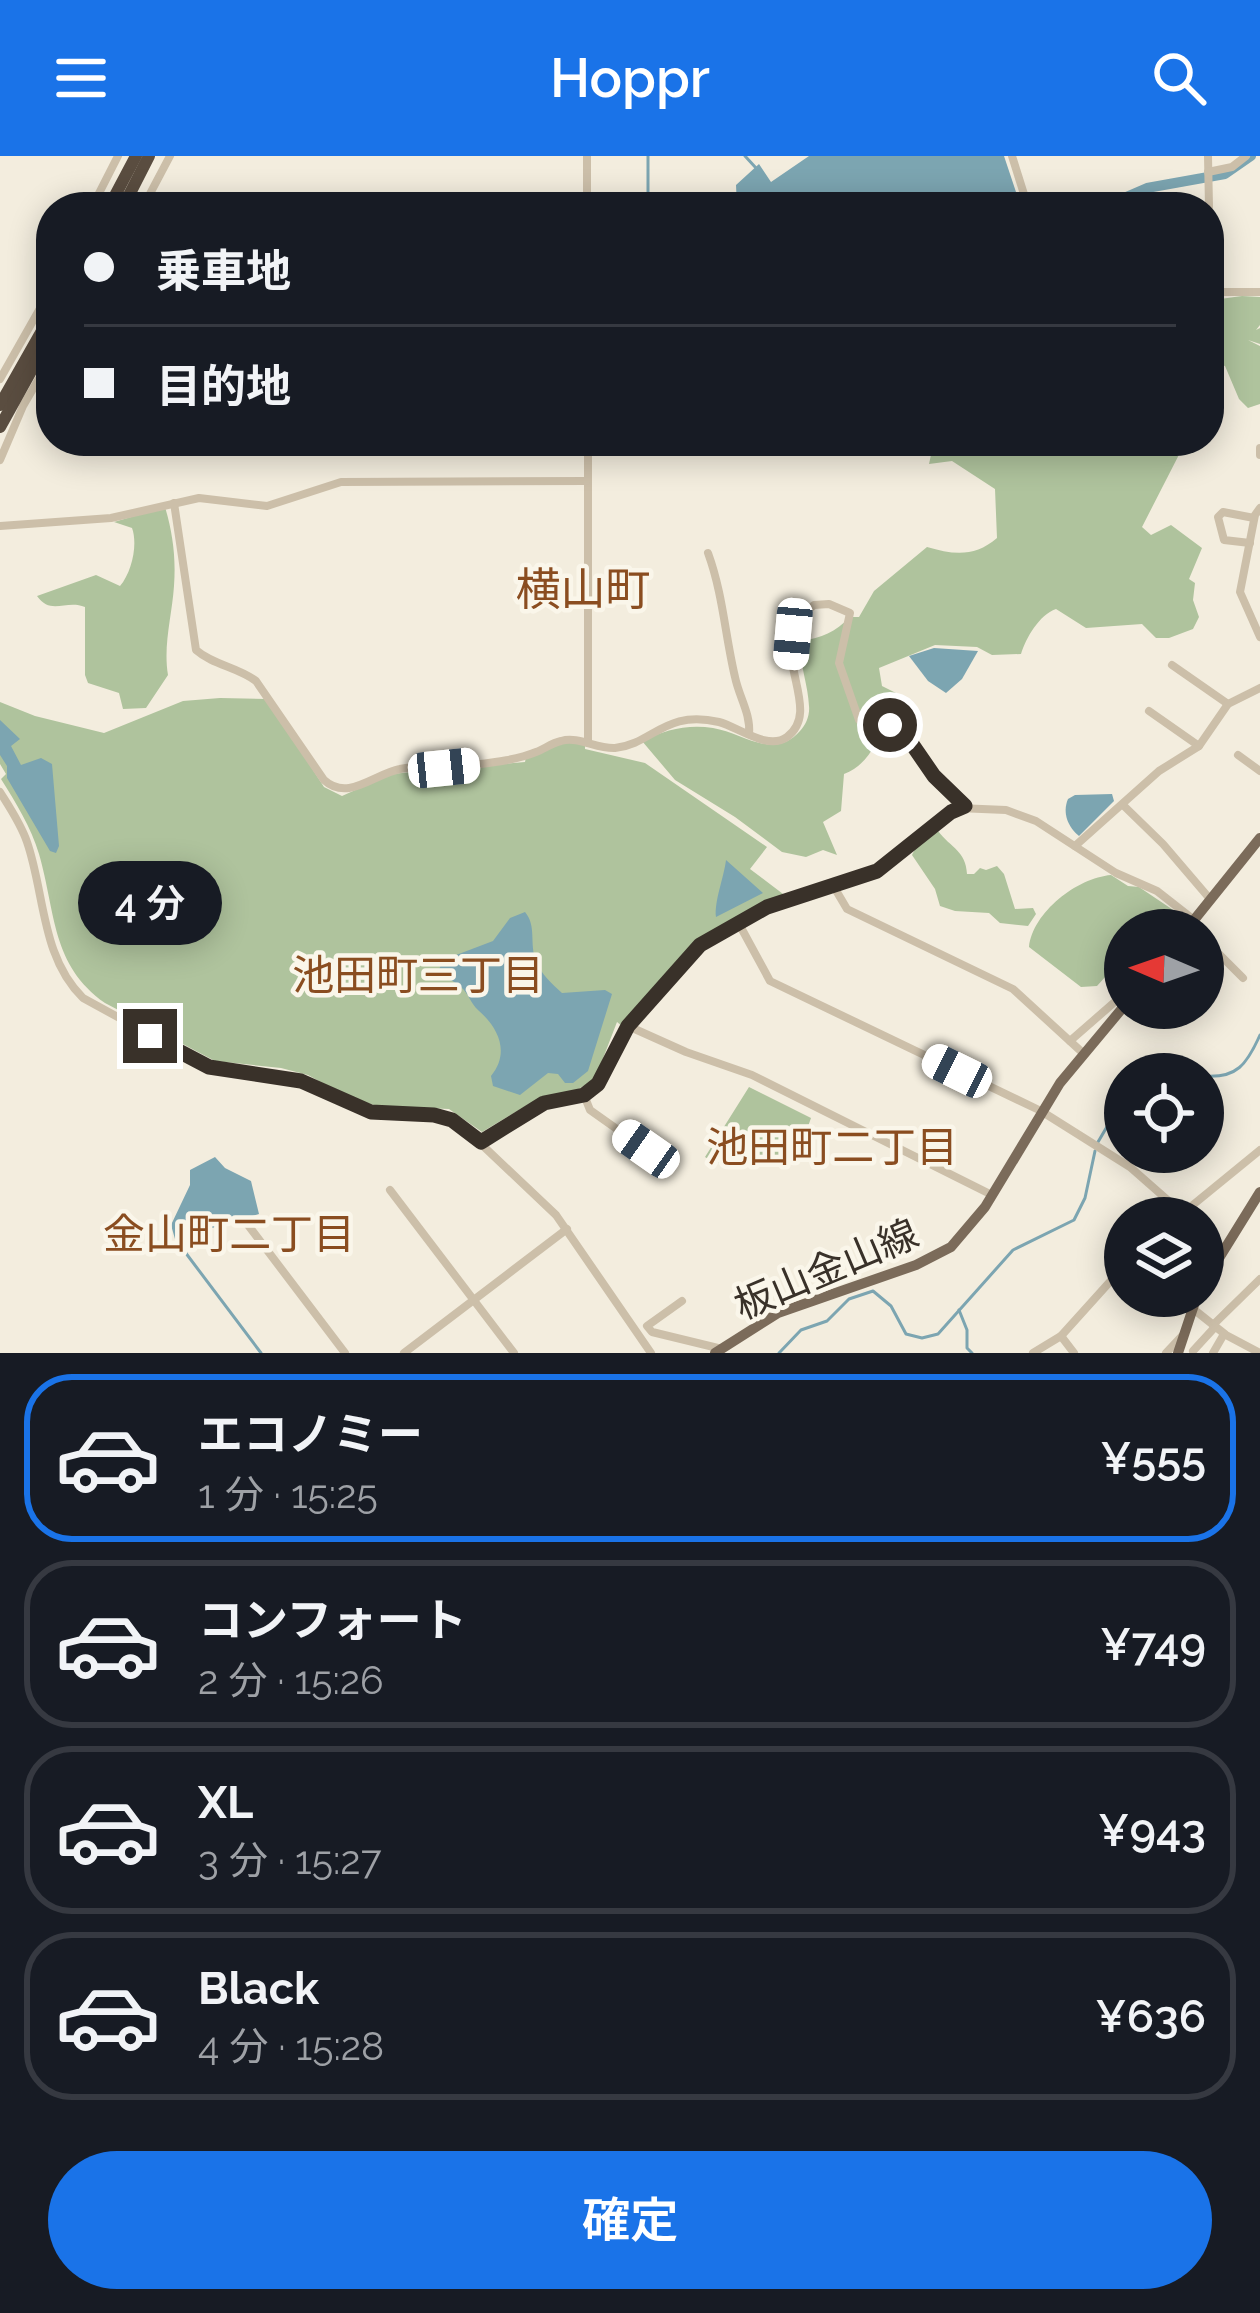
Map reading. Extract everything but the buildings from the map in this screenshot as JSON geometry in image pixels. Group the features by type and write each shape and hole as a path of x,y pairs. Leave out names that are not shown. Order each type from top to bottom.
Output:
{"highway":[{"path":"117,192 136,156"},
{"path":"131,192 149,156"},
{"path":"0,405 36,341"},
{"path":"0,427 36,362"}],"main road":[{"path":"1203,909 1260,838"},
{"name":"板山金山線","path":"718,1351 803,1302 929,1259 962,1237 1041,1111 1105,1029"},
{"path":"1224,1249 1260,1192"},
{"path":"1178,1353 1187,1317"}],"street":[{"path":"100,192 118,156"},
{"path":"151,192 170,156"},
{"path":"587,156 587,192"},
{"path":"1012,156 1023,192"},
{"path":"1208,156 1209,192"},
{"path":"1208,176 1246,156"},
{"path":"1224,292 1260,292"},
{"path":"0,379 36,316"},
{"path":"0,460 36,384"},
{"path":"587,456 589,743"},
{"path":"0,526 111,518 212,497 267,506 317,488 354,482 586,481"},
{"path":"174,503 196,650 256,681 329,785 347,789 404,768 444,768 523,756 565,740 617,748 661,726 692,720 717,722 776,742 794,730 801,709 790,670 797,622 814,605 836,606 850,617 838,656 839,670 859,720 903,731 934,776 965,806"},
{"path":"1260,508 1240,592 1260,637"},
{"path":"1250,543 1223,540 1218,517 1223,512 1255,518"},
{"path":"708,553 723,601 749,734"},
{"path":"1172,665 1228,704"},
{"path":"1076,846 1160,771 1199,746 1228,704 1259,691"},
{"path":"1149,711 1199,746"},
{"path":"1238,755 1260,771"},
{"path":"0,792 28,844 54,954 70,986 83,998 209,1067 301,1081 371,1112 434,1115 460,1125 567,1229 651,1353"},
{"path":"1123,805 1210,899"},
{"path":"481,1142 544,1103 584,1095 605,1076 625,1030 688,956 767,907 877,871 965,806 1018,814 1157,892 1174,909"},
{"path":"834,887 847,909 1013,989 1084,1054"},
{"path":"738,922 770,981 1041,1111 1097,1144 1160,1197"},
{"path":"1224,959 1243,978"},
{"path":"1070,1041 1104,1011"},
{"path":"625,1030 752,1075 992,1195"},
{"path":"584,1095 590,1110 646,1149"},
{"path":"1203,1197 1260,1150"},
{"path":"390,1190 514,1353"},
{"path":"248,1226 345,1353"},
{"path":"404,1353 567,1229"},
{"path":"1192,1351 1260,1279"},
{"path":"1033,1353 1061,1336 1104,1289"},
{"path":"682,1301 647,1326 652,1332 718,1351"},
{"path":"1206,1317 1241,1349 1260,1353"},
{"path":"1213,1353 1224,1334"},
{"path":"1061,1336 1074,1353"},
{"path":"1166,1353 1182,1336"}],"green space":[{"path":"1260,297 1256,330 1260,328 1260,344 1248,340 1260,346 1260,404 1248,408 1224,366 1224,298"},
{"path":"931,456 1178,456 1142,527 1151,535 1171,525 1202,548 1189,579 1195,583 1193,600 1199,617 1193,629 1156,638 1142,624 1086,628 1056,609 1034,628 1021,654 992,655 977,647 935,645 879,668 882,686 900,695 916,729 911,732 884,723 870,753 844,774 841,811 823,822 837,855 823,850 806,857 782,852 675,780 642,741 694,727 769,745 790,740 802,729 809,713 801,641 828,634 850,617 859,617 874,591 927,547 964,553 997,538 995,489 952,461 929,464"},
{"path":"165,507 175,566 168,675 146,708 123,709 119,693 88,683 85,675 85,607 48,605 37,596 96,575 120,586 131,566 134,535 132,528 114,522"},
{"path":"267,699 324,787 342,796 391,774 525,762 526,757 565,742 645,763 767,847 750,869 787,897 716,933 676,967 622,1026 617,1022 595,1079 575,1091 534,1101 482,1132 449,1109 377,1106 308,1075 215,1061 105,1003 74,972 58,936 36,844 1,779 6,774 0,764 0,702 104,733 183,701"},
{"path":"938,831 961,855 967,874 997,866 1015,909 1033,908 1036,914 1028,926 1000,923 989,913 940,906 935,889 912,855"},
{"path":"1111,875 1172,909 1104,909 1104,978 1097,986 1081,987 1029,947 1039,921 1059,899"},
{"path":"749,1087 811,1118 798,1155 738,1165 705,1157"}],"water":[{"path":"809,156 1004,156 1016,192 736,192 736,185 759,164 771,182"},
{"path":"934,648 978,651 962,679 946,693 928,681 909,656"},
{"path":"0,720 20,739 11,746 21,765 41,758 52,764 56,853 50,851 7,778 0,755"},
{"path":"1112,794 1114,801 1079,836 1067,819 1068,799"},
{"path":"726,860 763,893 716,917 716,904"},
{"path":"525,912 536,961 554,986 562,993 605,990 612,994 588,1071 573,1083 548,1073 520,1095 493,1086 491,1076 501,1050 496,1033 464,990 438,972 443,960 493,941 510,918"},
{"path":"215,1157 225,1168 251,1181 259,1214 175,1239 171,1225 190,1185 190,1170"}],"waterway":[{"path":"648,156 648,192"},
{"path":"745,156 756,168"},
{"path":"1138,192 1225,174 1251,156"},
{"path":"1224,1075 1239,1068 1260,1035"},
{"path":"1098,1142 1104,1132"},
{"path":"779,1353 801,1330 827,1321 849,1299 873,1291 891,1306 906,1334 922,1338 938,1334 1013,1250 1074,1220 1085,1198 1095,1151"},
{"path":"179,1244 261,1353"},
{"path":"959,1310 972,1353"}],"district":[{"name":"横山町","path":"583,589"},
{"name":"池田町三丁目","path":"418,975"},
{"name":"池田町二丁目","path":"832,1147"},
{"name":"金山町二丁目","path":"229,1234"}],"route":[{"path":"150,1036 209,1067 301,1081 371,1112 452,1120 481,1142 544,1103 584,1095 598,1084 628,1026 700,945 767,907 877,871 965,806 934,776 903,731 890,725"}]}
